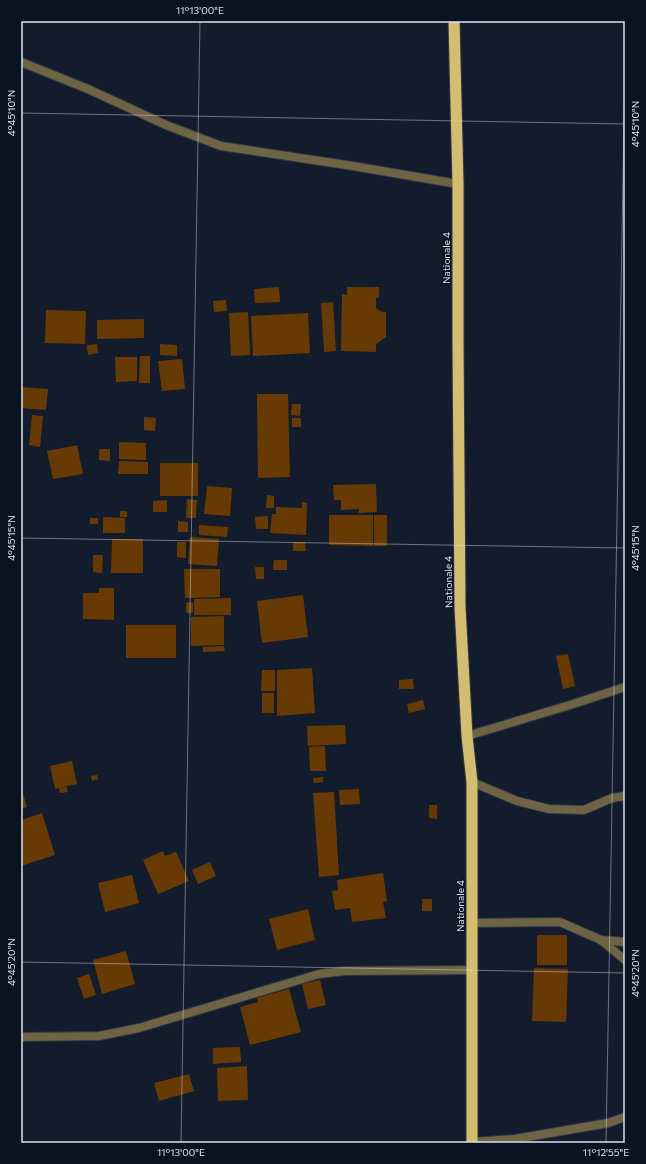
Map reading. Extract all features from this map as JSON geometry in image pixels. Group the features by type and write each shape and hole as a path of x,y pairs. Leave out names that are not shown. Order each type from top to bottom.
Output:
{"highway":[{"name":"Nationale 4","path":"454,21 458,184 460,607 467,736 472,782 472,1143"}],"street":[{"path":"21,62 88,89 166,125 221,146 458,184"},
{"path":"467,736 625,687"},
{"path":"472,782 517,801 549,809 584,810 612,798 625,796"},
{"path":"472,923 560,922 601,940 625,960"},
{"path":"601,940 625,942"},
{"path":"21,1037 99,1036 126,1031 319,974 344,971 472,970"},
{"path":"472,1143 515,1139 569,1130 608,1123 625,1117"}],"building":[{"path":"279,287 280,302 255,303 254,289"},
{"path":"347,287 379,287 379,298 376,298 376,308 382,312 386,312 386,337 376,344 376,352 341,351 342,294 347,295"},
{"path":"226,300 227,311 214,312 213,301"},
{"path":"333,302 336,351 324,352 321,303"},
{"path":"46,310 86,311 85,344 45,343"},
{"path":"248,312 250,355 231,356 229,313"},
{"path":"308,313 310,353 253,356 251,316"},
{"path":"144,319 144,338 97,339 97,320"},
{"path":"97,344 98,353 88,355 87,345"},
{"path":"160,344 177,345 177,356 160,355"},
{"path":"140,356 150,356 150,383 139,383"},
{"path":"115,357 137,357 137,381 116,382"},
{"path":"182,359 185,389 162,391 158,361"},
{"path":"21,387 48,389 46,410 21,408"},
{"path":"257,394 288,394 290,477 258,478"},
{"path":"292,404 301,404 300,416 291,415"},
{"path":"32,415 43,416 40,447 29,445"},
{"path":"144,417 156,418 155,431 144,430"},
{"path":"292,418 301,418 301,427 292,427"},
{"path":"119,442 146,443 146,460 119,459"},
{"path":"77,445 83,474 53,479 47,451"},
{"path":"99,449 110,449 110,461 99,460"},
{"path":"119,461 148,462 148,474 118,474"},
{"path":"160,463 198,463 198,496 160,496"},
{"path":"376,484 377,512 359,513 359,509 341,510 341,500 334,500 333,485"},
{"path":"207,486 232,488 230,516 204,514"},
{"path":"267,495 274,496 274,508 266,508"},
{"path":"187,499 197,500 196,518 186,518"},
{"path":"167,500 167,512 153,512 153,501"},
{"path":"302,502 307,503 306,535 270,533 272,514 276,514 276,507 302,508"},
{"path":"120,511 127,511 127,517 120,517"},
{"path":"329,515 373,515 373,546 329,545"},
{"path":"374,515 387,515 387,546 374,546"},
{"path":"268,516 268,529 256,529 255,517"},
{"path":"103,517 125,518 125,533 103,533"},
{"path":"90,518 98,518 98,524 90,524"},
{"path":"178,521 188,522 188,532 178,532"},
{"path":"199,525 228,527 227,537 199,535"},
{"path":"190,537 219,539 217,566 188,564"},
{"path":"112,539 143,539 143,573 111,573"},
{"path":"177,542 186,542 186,558 177,557"},
{"path":"293,542 305,542 306,551 293,551"},
{"path":"93,555 103,555 102,573 93,572"},
{"path":"274,560 287,560 287,570 273,570"},
{"path":"255,567 264,567 264,579 256,579"},
{"path":"184,569 220,569 220,597 185,598"},
{"path":"99,588 114,588 114,620 83,619 83,593 99,593"},
{"path":"303,595 308,637 262,643 257,601"},
{"path":"231,598 231,615 194,615 194,599"},
{"path":"186,602 193,603 193,613 186,613"},
{"path":"224,616 224,645 191,646 191,617"},
{"path":"126,625 176,625 176,658 126,658"},
{"path":"224,646 225,651 203,652 203,647"},
{"path":"568,654 575,686 563,689 556,656"},
{"path":"312,668 315,713 277,716 277,670"},
{"path":"262,670 275,670 275,691 261,691"},
{"path":"413,679 414,689 399,689 399,680"},
{"path":"262,693 274,693 274,713 262,713"},
{"path":"423,700 425,709 409,713 407,704"},
{"path":"345,725 346,744 308,746 307,726"},
{"path":"325,746 326,771 310,771 309,747"},
{"path":"72,761 77,784 55,789 50,766"},
{"path":"97,775 98,779 92,781 91,776"},
{"path":"323,777 323,782 314,783 313,778"},
{"path":"21,787 27,807 21,809"},
{"path":"67,787 68,792 60,793 59,788"},
{"path":"359,789 360,804 340,805 339,790"},
{"path":"334,792 339,875 319,877 313,793"},
{"path":"429,805 437,805 437,819 429,818"},
{"path":"42,813 55,855 21,866 21,820"},
{"path":"163,851 165,856 176,852 189,881 158,894 143,860"},
{"path":"210,862 216,876 198,884 192,870"},
{"path":"383,873 387,901 383,902 386,918 352,922 350,908 335,910 332,891 338,890 337,880"},
{"path":"132,875 139,903 105,912 98,883"},
{"path":"422,899 432,899 432,911 422,911"},
{"path":"308,909 315,940 277,950 269,919"},
{"path":"537,935 567,935 567,965 537,965"},
{"path":"126,951 135,984 102,994 93,960"},
{"path":"534,968 568,969 566,1022 532,1021"},
{"path":"89,974 96,995 84,999 77,978"},
{"path":"320,980 326,1005 308,1009 302,984"},
{"path":"289,989 301,1032 250,1045 240,1007 258,1002 257,998"},
{"path":"240,1047 241,1062 213,1064 213,1048"},
{"path":"247,1066 248,1100 218,1101 217,1068"},
{"path":"189,1074 194,1091 159,1101 154,1083"}]}
